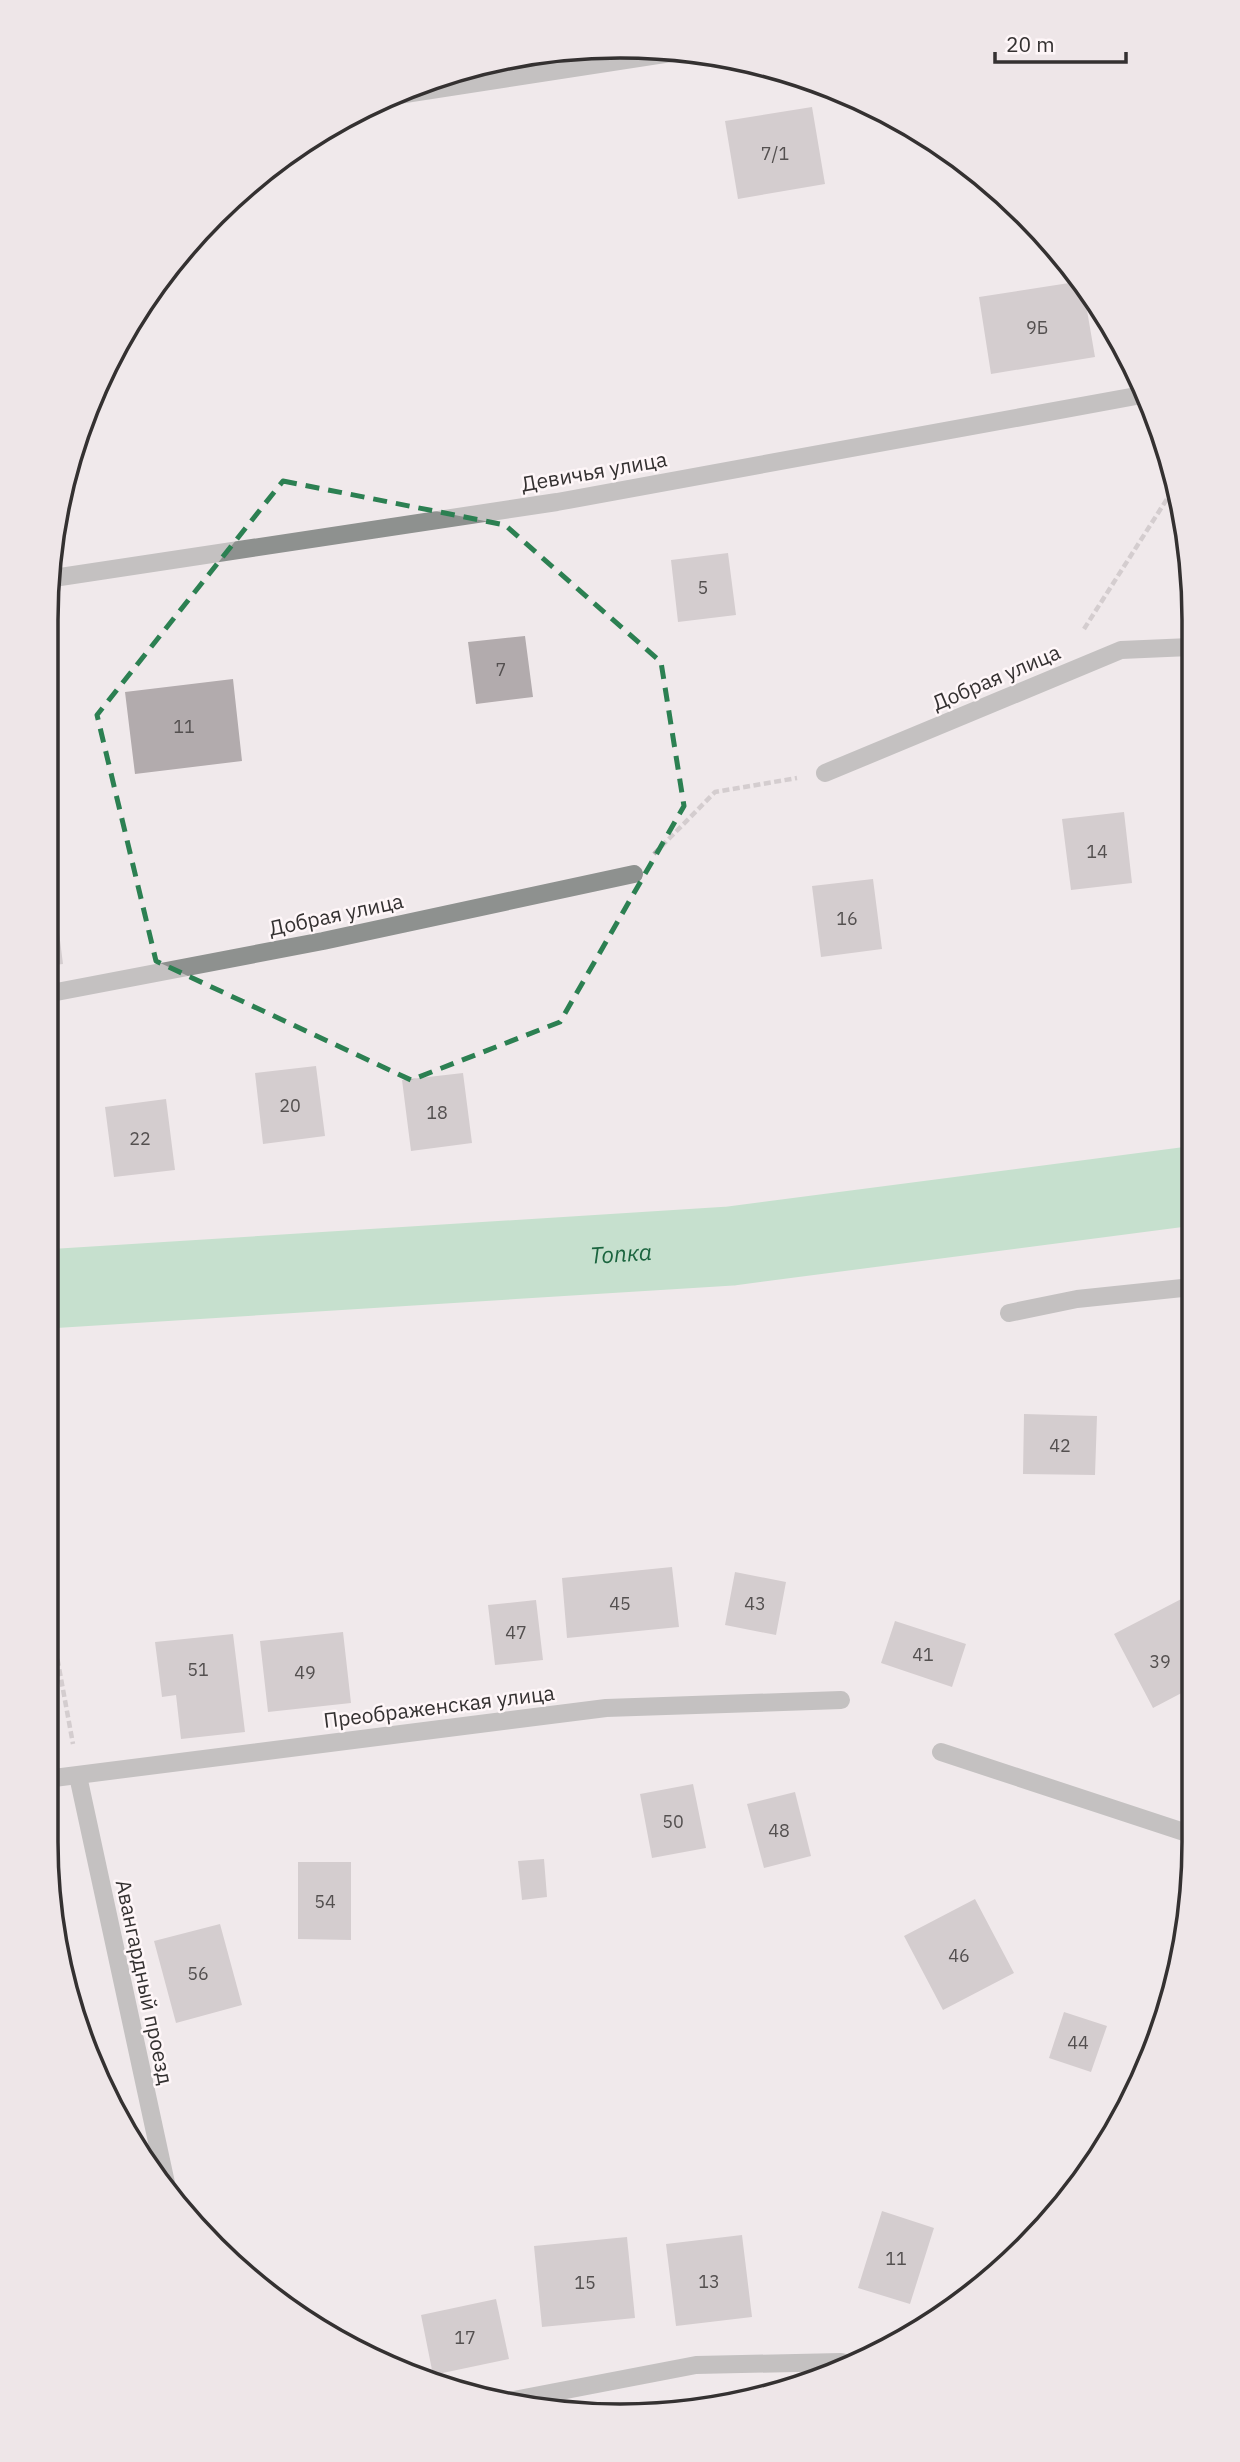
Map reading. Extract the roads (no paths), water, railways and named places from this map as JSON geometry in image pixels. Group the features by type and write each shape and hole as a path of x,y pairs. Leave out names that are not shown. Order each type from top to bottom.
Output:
{"street":[{"path":"436,89 636,58"},
{"name":"Девичья улица","path":"60,577 557,502 1135,396"},
{"name":"Добрая улица","path":"825,773 1121,650 1182,647"},
{"name":"Добрая улица","path":"58,992 309,944 634,873"},
{"path":"1009,1314 1077,1299 1182,1288"},
{"name":"Преображенская улица","path":"58,1778 606,1708 841,1700"},
{"path":"941,1752 1182,1831"},
{"name":"Авангардный проезд","path":"78,1776 155,2156"},
{"path":"532,2397 696,2365 832,2362"}],"waterway":[{"name":"Топка","path":"58,1288 731,1246 1182,1187"}]}
